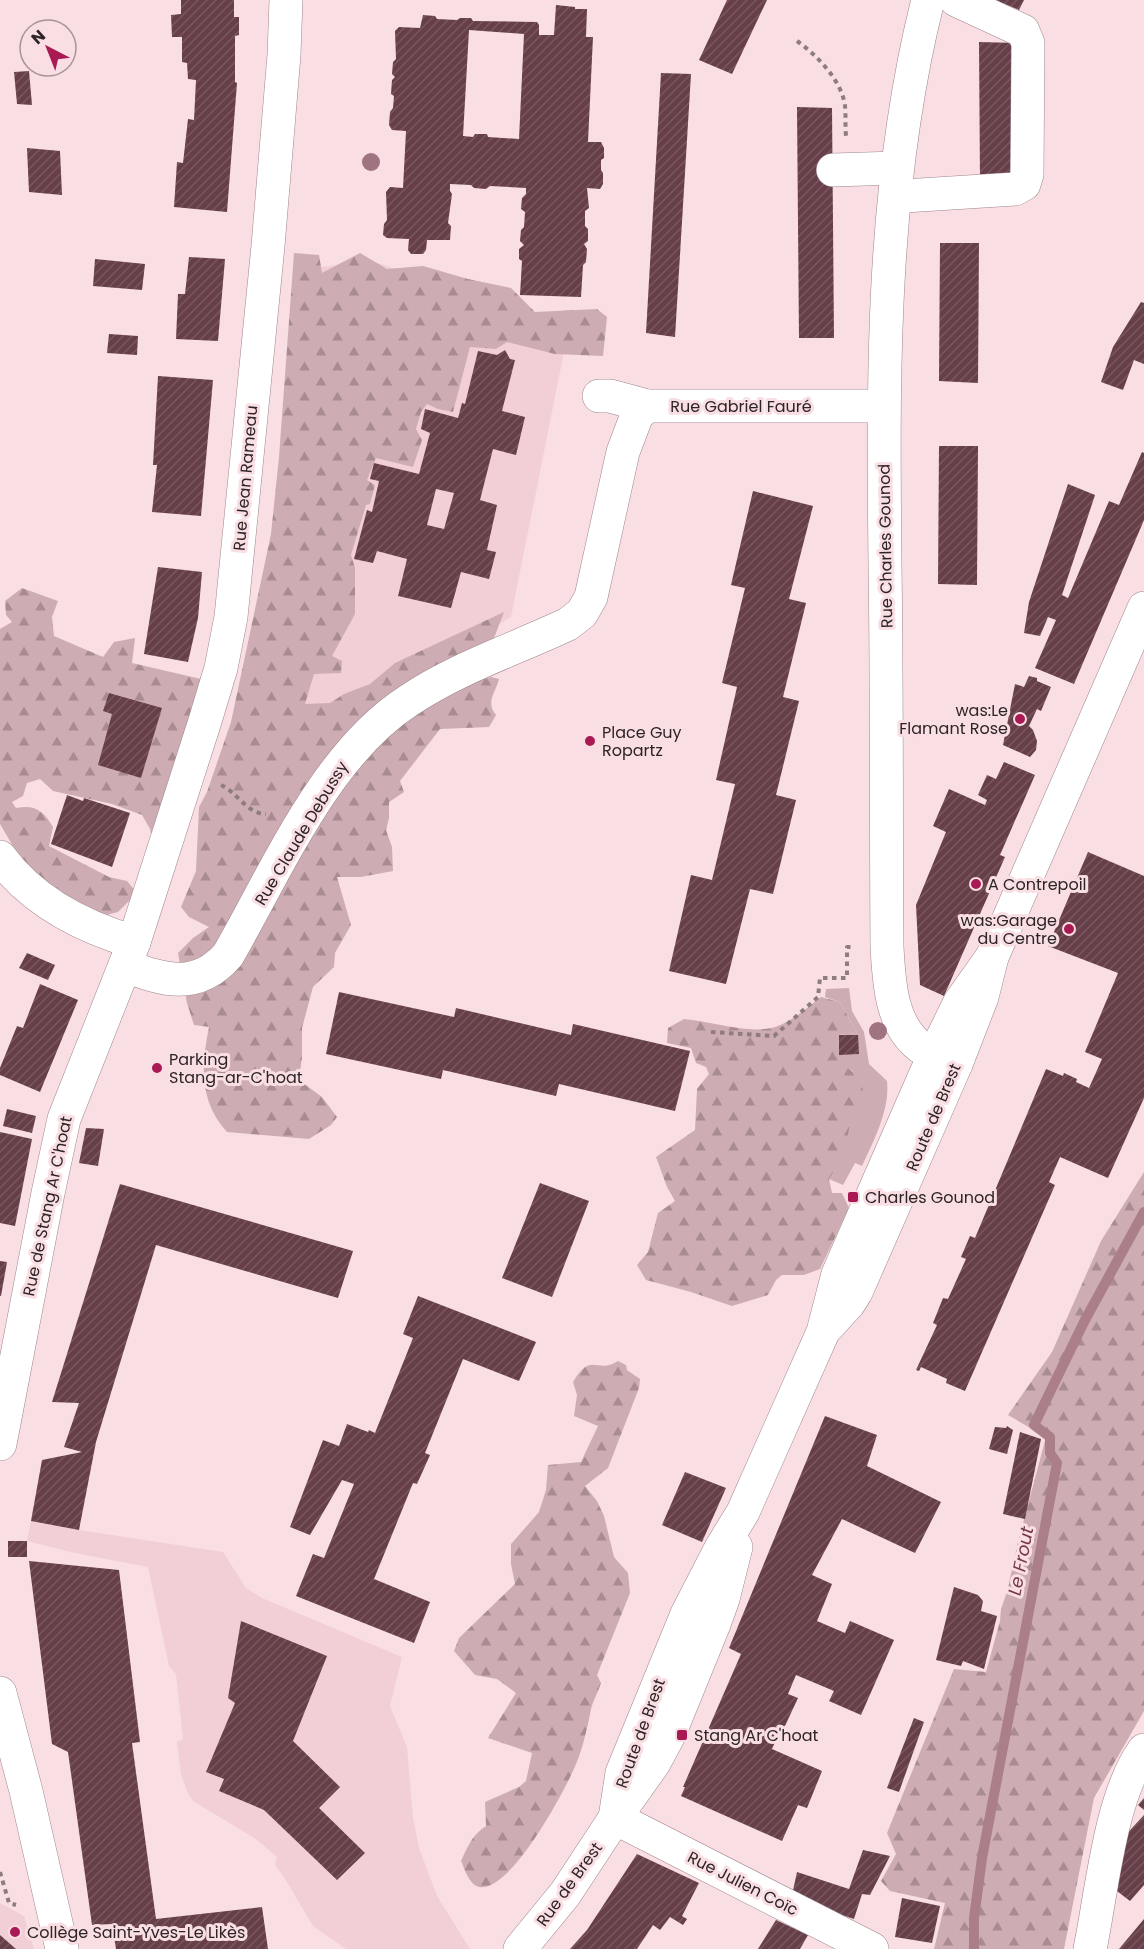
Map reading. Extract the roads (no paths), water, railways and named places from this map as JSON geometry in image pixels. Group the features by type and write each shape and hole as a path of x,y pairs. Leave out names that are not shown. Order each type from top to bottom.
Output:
{"street":[{"name":"Rue Jean Rameau","path":"130,954 221,668 231,617 268,246 284,55 286,0"},
{"name":"Rue Charles Gounod","path":"928,0 913,65 900,182 889,248 884,406 888,969 899,1022 911,1040 945,1060"},
{"path":"839,170 900,182 1015,189 1023,184 1027,174 1028,43 1023,31 956,0"},
{"name":"Rue Gabriel Fauré","path":"599,396 610,396 647,406 884,406"},
{"name":"Rue Claude Debussy","path":"0,857 30,890 51,905 95,929 159,977 177,980 194,979 216,967 228,955 308,814 342,763 362,739 384,718 434,684 568,624 582,613 588,605 623,452 637,415 647,406"},
{"name":"Route de Brest","path":"615,1818 622,1773 687,1614 721,1548 743,1512 823,1332 838,1274 945,1060 960,1002 992,957 1144,608"},
{"name":"Rue de Stang Ar C'hoat","path":"0,1444 64,1119 130,954"},
{"path":"0,1693 26,1791 62,1949"},
{"path":"1090,1949 1117,1814 1129,1778 1144,1750"},
{"name":"Rue de Brest","path":"520,1949 565,1894 615,1818"},
{"name":"Rue Julien Coïc","path":"615,1818 872,1949"}],"waterway":[{"name":"Le Frout","path":"974,1949 974,1918 982,1858 1057,1463 1050,1453 1050,1437 1034,1425 1085,1320 1144,1212"}],"place":[{"name":"was:Le Flamant Rose","path":"1020,719"},
{"name":"Place Guy Ropartz","path":"590,741"},
{"name":"A Contrepoil","path":"976,884"},
{"name":"was:Garage du Centre","path":"1069,929"},
{"name":"Parking Stang-ar-C'hoat","path":"157,1068"},
{"name":"Charles Gounod","path":"853,1197"},
{"name":"Stang Ar C'hoat","path":"682,1735"},
{"name":"Collège Saint-Yves-Le Likès","path":"15,1932"}]}
